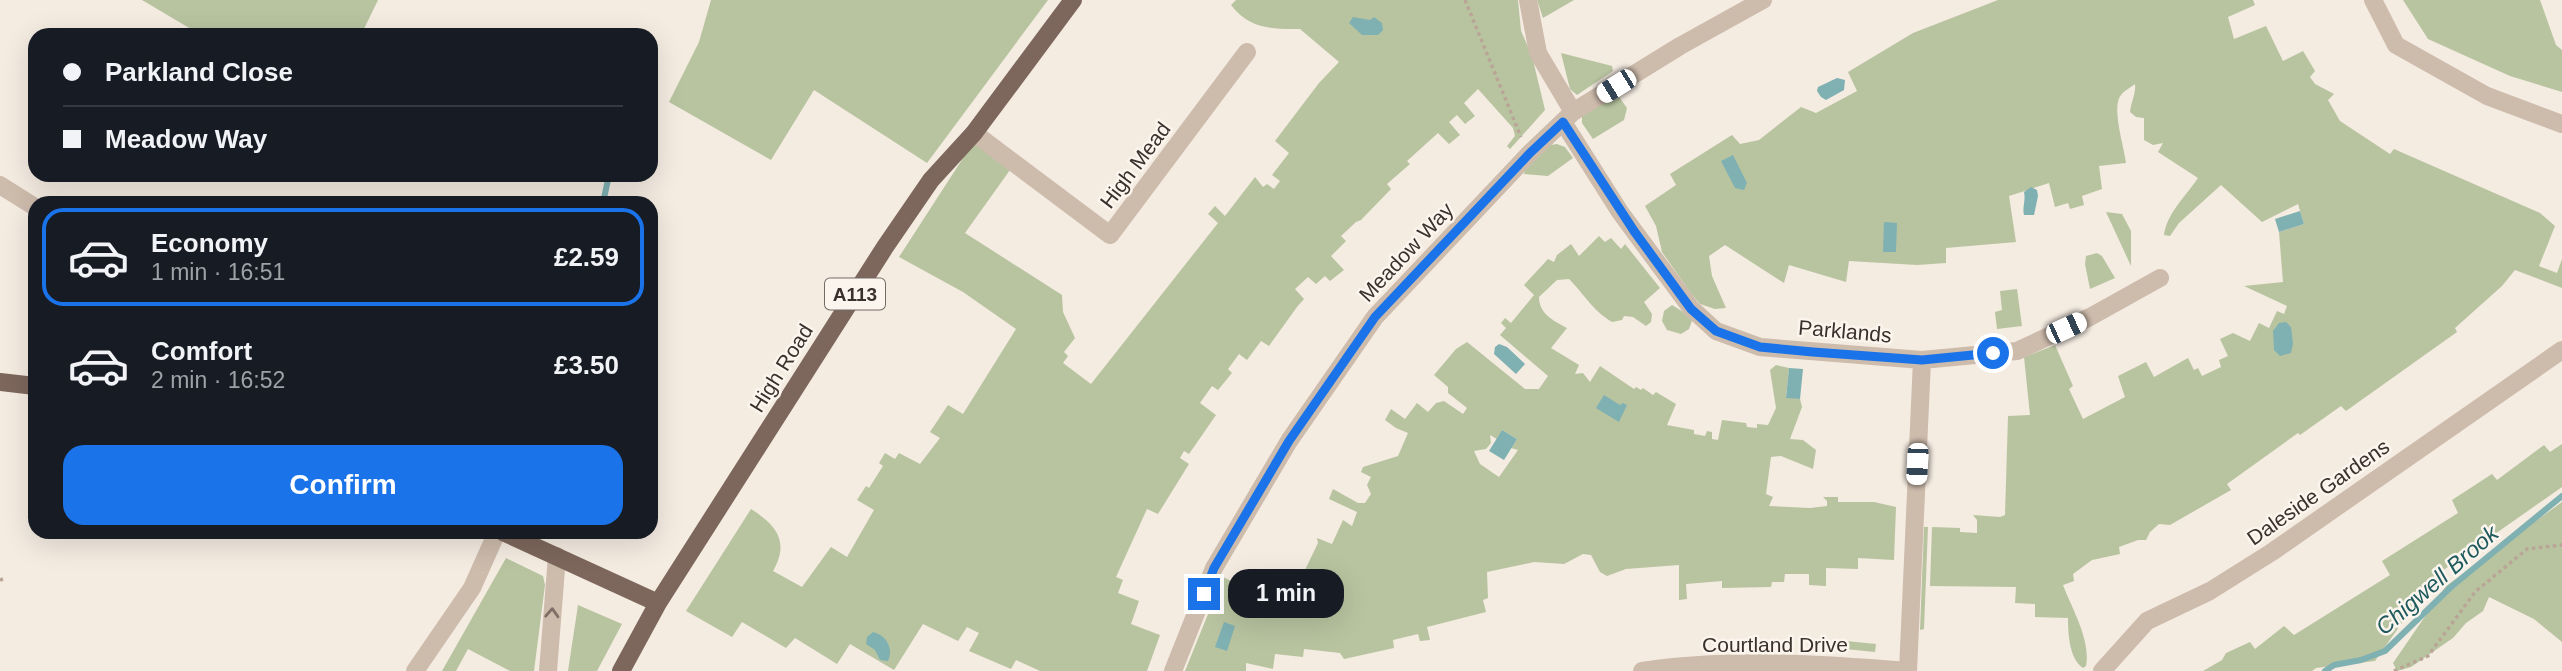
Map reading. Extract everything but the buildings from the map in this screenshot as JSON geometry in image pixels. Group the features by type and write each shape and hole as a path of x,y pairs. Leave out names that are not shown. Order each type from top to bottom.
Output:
{"main road":[{"name":"High Road","path":"621,671 658,603 930,180 974,132 1073,0"},
{"path":"0,382 28,386"},
{"path":"519,539 658,603"}],"street":[{"name":"Parklands","path":"1528,0 1538,53 1568,117 1628,223 1691,309 1716,331 1760,347 1922,360 2017,351 2090,317 2160,278"},
{"name":"Meadow Way","path":"1173,671 1214,568 1289,441 1375,317 1530,153 1568,117 1679,46 1763,0"},
{"path":"2373,0 2396,45 2487,96 2562,124"},
{"name":"High Mead","path":"974,132 1111,235 1247,52"},
{"path":"0,185 28,203"},
{"name":"Daleside Gardens","path":"2102,671 2147,621 2210,591 2272,552 2562,350"},
{"path":"1908,671 1922,360"},
{"path":"415,671 472,587 494,539"},
{"path":"548,671 557,556"},
{"name":"Courtland Drive","path":"1642,671 1667,667 1810,663 1908,671"}],"path":[{"path":"1465,0 1530,153"},
{"path":"2394,671 2428,656 2475,592 2527,549 2562,545"}],"green space":[{"path":"142,0 378,0 364,28 189,28"},
{"path":"711,0 1048,0 927,163 814,90 771,160 669,102 699,42"},
{"path":"1236,0 1518,0 1521,31 1532,56 1545,110 1510,149 1507,146 1515,136 1513,128 1478,89 1464,103 1475,116 1465,124 1457,115 1449,122 1460,135 1449,144 1438,133 1407,161 1410,164 1387,184 1391,189 1341,236 1346,241 1331,256 1344,270 1330,281 1325,276 1316,284 1308,277 1295,289 1304,299 1269,346 1261,341 1247,360 1239,354 1228,369 1232,373 1218,390 1212,386 1200,403 1216,415 1189,454 1184,451 1180,458 1189,464 1158,514 1147,509 1116,577 1123,580 1118,593 1139,601 1131,624 1160,635 1147,671 1040,671 1016,660 1011,669 969,651 979,633 967,627 958,641 923,624 894,670 850,644 837,664 795,638 786,648 742,622 732,637 686,611 751,509 767,521 778,535 780,551 773,571 802,587 831,547 847,557 874,510 857,500 866,486 869,488 883,466 879,463 885,453 895,459 899,453 920,464 940,438 930,432 948,405 963,414 1016,329 963,292 899,257 978,135 1015,163 965,233 1062,295 1063,312 1075,338 1064,352 1068,356 1063,363 1091,384 1218,223 1208,214 1215,206 1225,216 1255,177 1263,187 1267,184 1274,189 1280,181 1272,175 1289,153 1275,141 1319,83 1339,62 1300,29 1271,28 1245,19 1231,5"},
{"path":"1537,0 1574,0 1543,18"},
{"path":"1998,0 2253,0 2255,5 2228,17 2234,39 2266,26 2283,61 2303,51 2315,71 2310,77 2315,84 2334,94 2328,100 2340,121 2390,154 2394,149 2540,213 2555,226 2539,266 2557,273 2562,259 2562,288 2515,270 2502,286 2455,328 2457,332 2346,411 2341,406 2300,435 2298,433 2227,484 2231,490 2170,525 2159,524 2146,540 2119,547 2120,554 2092,560 2073,574 2074,581 2063,585 2086,646 2086,666 2083,668 2072,652 2068,618 2035,617 2035,604 2015,603 2016,587 1930,586 1932,527 1960,528 1960,532 1977,533 1977,520 1973,515 2005,515 2008,416 2030,415 2024,357 2055,345 2073,386 2069,389 2083,419 2125,397 2118,376 2146,362 2154,377 2188,358 2194,370 2198,368 2202,376 2221,367 2219,360 2228,356 2220,339 2233,333 2250,341 2259,323 2269,328 2277,311 2284,314 2287,306 2244,286 2283,282 2279,232 2304,224 2298,204 2262,222 2221,185 2179,223 2170,236 2164,235 2173,212 2198,178 2158,152 2163,143 2153,145 2144,140 2144,118 2136,117 2130,112 2135,84 2121,95 2117,108 2126,163 2099,166 2102,189 2082,196 2084,205 2070,209 2068,203 2055,207 2049,183 2009,196 2016,242 1946,248 1946,263 1917,265 1849,261 1846,282 1789,265 1784,283 1725,245 1709,256 1712,276 1726,308 1715,309 1700,304 1662,252 1656,226 1645,206 1676,185 1670,174 1732,135 1740,144 1759,140 1801,107 1816,113 1857,91 1848,72 1913,33"},
{"path":"2403,0 2540,0 2556,45 2562,50 2562,92 2510,76 2428,39"},
{"path":"1561,53 1612,66 1613,71 1577,95 1570,89"},
{"path":"1617,94 1627,108 1624,120 1593,139 1582,123 1582,114"},
{"path":"1550,145 1565,147 1573,158 1548,176 1524,174"},
{"path":"2106,212 2122,214 2131,231 2131,266"},
{"path":"1599,236 1605,242 1611,238 1621,249 1625,244 1660,288 1644,302 1652,314 1651,322 1646,326 1633,317 1624,316 1622,320 1612,322 1594,307 1569,279 1557,280 1539,297 1544,312 1567,328 1551,348 1579,365 1575,374 1583,373 1590,382 1600,366 1634,389 1643,388 1653,395 1656,392 1676,404 1667,425 1694,430 1694,434 1705,436 1707,431 1712,432 1712,439 1718,440 1722,420 1746,423 1747,427 1768,425 1776,408 1770,370 1776,365 1789,368 1786,397 1800,399 1802,407 1790,439 1803,440 1816,450 1813,469 1781,456 1771,457 1766,494 1773,497 1769,506 1827,506 1823,497 1838,497 1838,502 1874,502 1896,507 1894,560 1858,558 1858,569 1826,568 1826,586 1809,585 1809,574 1785,574 1784,582 1772,582 1771,587 1722,588 1722,581 1686,584 1687,599 1679,600 1679,565 1626,569 1607,576 1600,572 1591,555 1583,554 1564,564 1534,562 1487,572 1488,598 1483,600 1486,612 1427,627 1430,640 1420,641 1418,634 1393,640 1394,648 1344,659 1340,653 1304,649 1303,657 1275,654 1273,669 1246,663 1246,671 1185,671 1223,577 1269,599 1279,579 1290,584 1297,569 1304,572 1318,543 1317,538 1332,544 1343,520 1352,526 1357,512 1329,499 1333,489 1358,503 1365,503 1371,494 1367,485 1371,477 1361,472 1363,467 1398,456 1408,433 1385,420 1391,409 1405,419 1417,403 1428,412 1436,403 1444,401 1463,414 1467,408 1448,393 1448,387 1434,375 1456,349 1467,342 1525,389 1539,389 1548,376 1500,335 1506,328 1501,323 1505,318 1511,323 1534,295 1524,285 1548,259 1554,262 1557,255 1571,244 1579,256","holes":["1502,430 1517,439 1511,448 1518,450 1499,477 1480,464 1474,451 1486,449 1491,443 1490,435 1497,439"]},
{"path":"2097,253 2102,256 2115,278 2090,289 2086,256"},
{"path":"2017,289 2022,326 1997,329 1995,312 2002,310 2000,291"},
{"path":"1672,305 1693,318 1689,329 1681,334 1667,330 1662,321 1664,311"},
{"path":"2562,444 2562,487 2435,576 2375,661 2316,668 2312,671 2203,671 2222,660 2226,653 2250,642 2255,649 2284,626 2294,635 2390,575 2382,561 2458,513 2452,500 2492,474 2497,480 2544,445 2550,452"},
{"path":"2562,502 2562,642 2534,619 2489,597 2483,611 2466,623 2453,638 2411,667 2397,671 2393,663 2446,586"},
{"path":"1924,527 1928,527 1924,629 1920,630"},
{"path":"506,558 543,576 545,585 534,671 510,671 468,649 456,671 442,671"},
{"path":"578,605 622,624 597,671 568,671"},
{"path":"1836,640 1876,644 1875,652 1835,648"}],"water":[{"path":"1353,17 1370,20 1374,17 1382,23 1383,30 1378,35 1362,35 1349,23"},
{"path":"1837,78 1845,80 1844,90 1826,100 1821,97 1817,91 1818,87"},
{"path":"1733,155 1747,183 1744,190 1735,188 1721,161"},
{"path":"2031,187 2037,190 2038,196 2034,215 2024,215 2024,192"},
{"path":"2300,211 2304,224 2279,232 2275,219"},
{"path":"1884,222 1897,223 1896,252 1883,252"},
{"path":"2286,322 2291,327 2293,344 2291,353 2280,356 2274,350 2273,331 2279,323"},
{"path":"1499,344 1507,347 1525,364 1516,374 1494,354 1495,347"},
{"path":"1789,368 1803,369 1800,399 1786,398"},
{"path":"1604,395 1620,405 1627,405 1619,422 1596,408"},
{"path":"1502,430 1517,439 1504,460 1489,451"},
{"path":"1224,622 1235,626 1227,651 1215,647"},
{"path":"873,632 888,643 888,661 880,660 875,650 866,644 867,637"}],"waterway":[{"path":"604,196 608,182"},
{"name":"Chigwell Brook","path":"2325,671 2334,665 2361,660 2385,651 2451,587 2562,496"}],"route":[{"path":"1204,594 1214,568 1289,441 1375,317 1530,153 1563,122 1620,212 1691,309 1716,331 1760,347 1813,352 1922,360 1993,353"}]}
